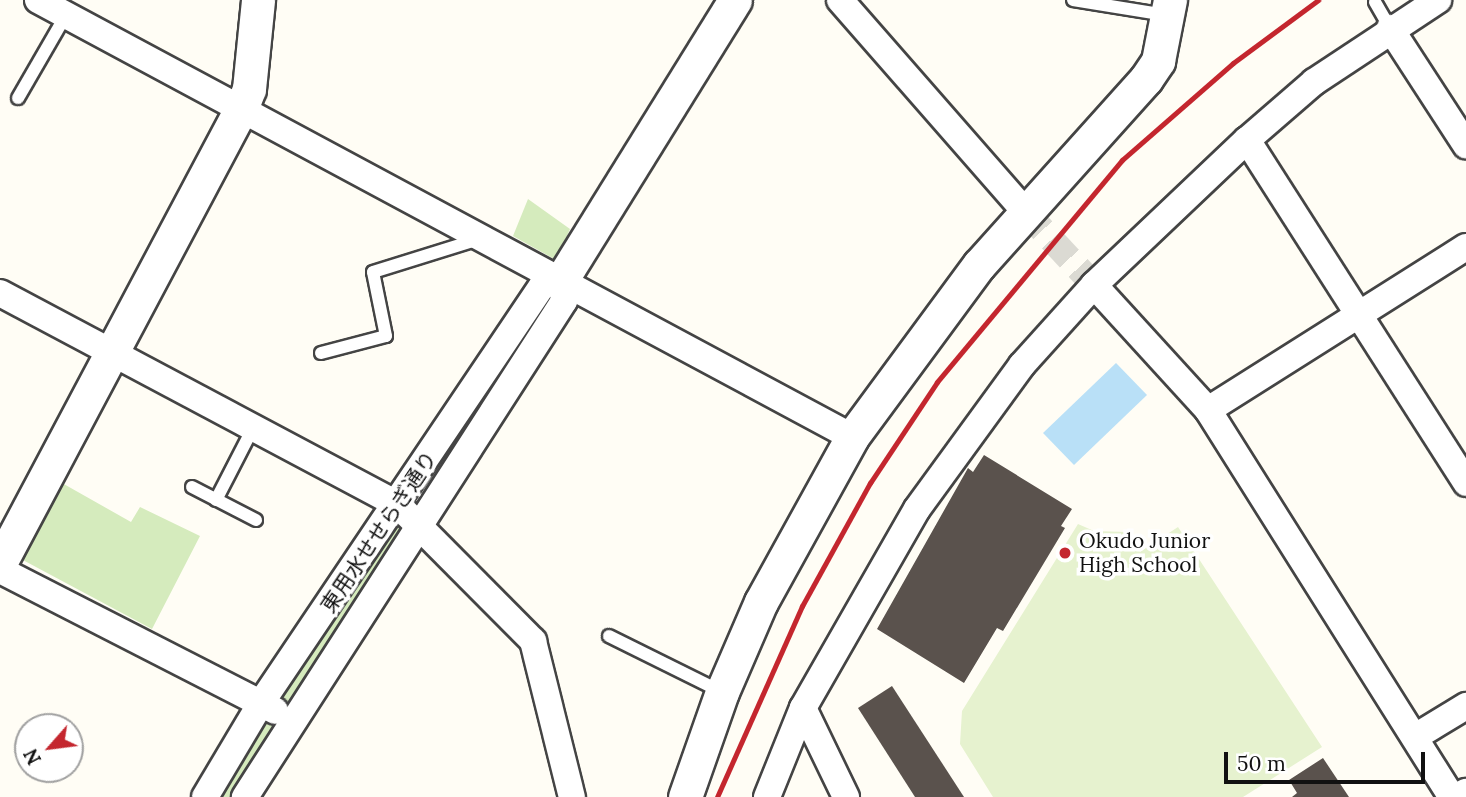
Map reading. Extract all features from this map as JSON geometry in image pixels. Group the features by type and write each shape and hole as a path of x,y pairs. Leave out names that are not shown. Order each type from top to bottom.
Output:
{"street":[{"path":"38,0 485,237 852,437"},
{"path":"0,563 242,107 249,89 258,0"},
{"path":"245,797 292,721 421,530 564,301 562,279 735,0"},
{"path":"840,0 1025,211"},
{"path":"767,797 803,708 917,509 1023,365 1094,285 1247,140 1314,82 1390,28 1438,0"},
{"path":"685,797 722,692 761,602 852,437 933,321 1025,211 1146,79 1158,61 1168,7"},
{"path":"1390,28 1466,145"},
{"path":"1247,140 1466,483"},
{"path":"1208,410 1466,247"},
{"name":"東用水せせらぎ通り","path":"205,797 261,703 398,505 542,286 562,279"},
{"path":"1094,285 1208,410 1452,797"},
{"path":"0,293 398,505 533,641 572,797"},
{"path":"0,570 292,721"},
{"path":"1415,737 1466,706"},
{"path":"803,708 845,797"}],"lane":[{"path":"1073,0 1168,7"},
{"path":"1374,2 1390,28"},
{"path":"18,98 66,15"},
{"path":"321,353 386,336 373,272 485,237"},
{"path":"216,500 253,428"},
{"path":"192,487 256,520"},
{"path":"609,636 722,692"}],"green space":[{"path":"528,199 570,229 556,260 513,236"},
{"path":"62,483 131,522 140,507 200,536 152,629 21,559"},
{"path":"398,509 413,528 287,716 265,702"},
{"path":"1078,524 1094,531 1127,532 1140,552 1178,527 1322,747 1243,797 993,797 960,744 962,711"},
{"path":"262,707 285,720 238,797 209,797"}],"water":[{"path":"1116,363 1147,395 1074,465 1043,433"}],"building":[{"path":"984,455 1072,509 1061,526 1065,528 1003,631 997,628 964,683 877,629 968,468 973,472"},
{"path":"892,686 964,797 915,797 858,708"},
{"path":"1323,758 1349,797 1292,797 1297,793 1289,780"}],"tunnel":[{"path":"1025,211 1094,285"}],"railway":[{"path":"717,797 802,606 870,483 937,382 1122,160 1233,63 1318,0"}],"place":[{"name":"Okudo Junior High School","path":"1065,553"}]}
